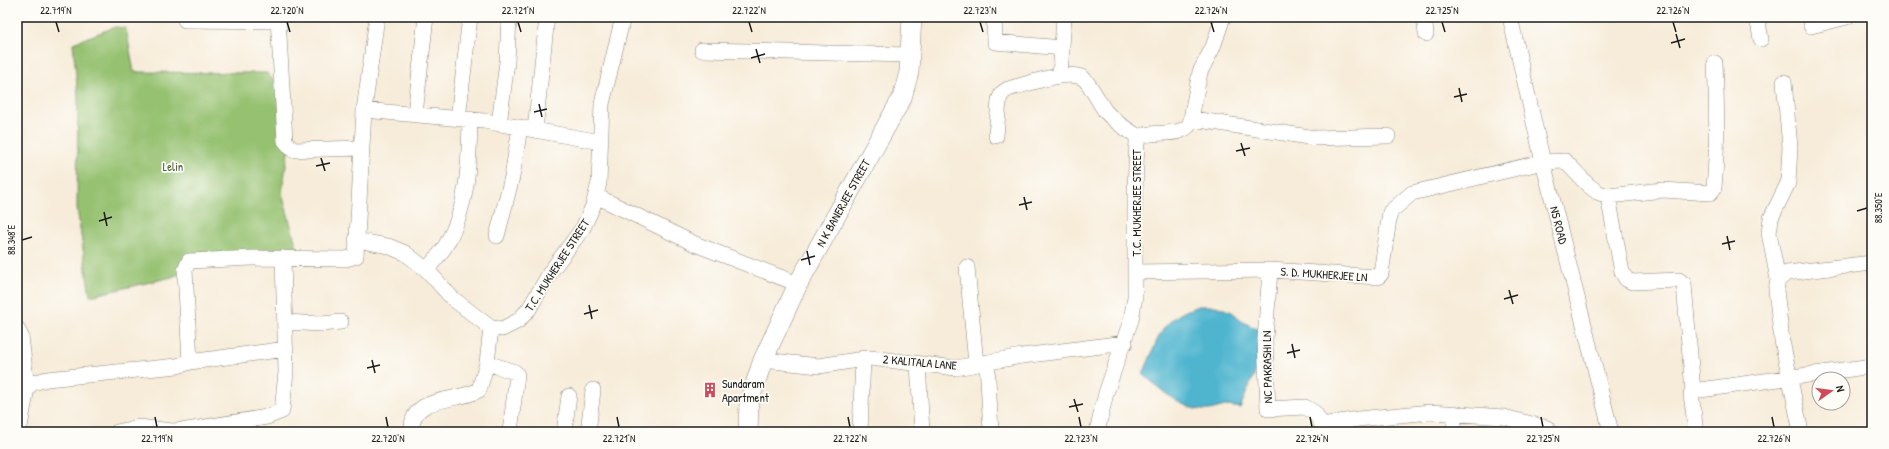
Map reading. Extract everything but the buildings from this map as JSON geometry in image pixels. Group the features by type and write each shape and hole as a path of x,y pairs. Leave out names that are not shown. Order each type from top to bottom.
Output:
{"street":[{"path":"185,17 185,20 278,19 286,141 288,145 294,150 362,148"},
{"path":"190,362 185,270 190,261 283,258 351,258 357,255 356,240 364,110 377,17"},
{"path":"415,114 426,17"},
{"path":"427,270 447,244 457,223 469,167 464,118 470,17"},
{"path":"499,124 507,62 509,17"},
{"path":"535,130 547,17"},
{"name":"T.C. MUKHERJEE STREET","path":"491,328 502,329 508,327 524,315 551,271 583,228 593,206 599,183 602,104 623,17"},
{"name":"N K BANERJEE STREET","path":"748,432 749,402 763,360 798,284 902,98 907,84 912,17"},
{"path":"994,17 995,42 1062,48"},
{"path":"1060,76 1064,17"},
{"path":"1223,17 1215,42 1200,72 1193,119 1315,138 1388,136"},
{"path":"1424,17 1426,34"},
{"name":"NS ROAD","path":"1510,17 1543,162 1611,432"},
{"path":"1757,17 1762,39"},
{"path":"1811,26 1847,17"},
{"path":"702,50 910,55"},
{"path":"1543,162 1566,162 1588,185 1597,192 1608,196 1663,190 1710,193 1713,190 1718,129 1715,63"},
{"path":"996,136 999,100 1002,93 1008,89 1060,76 1073,76 1083,79 1113,119 1139,137"},
{"path":"1784,82 1790,148 1788,183 1771,218 1769,233 1778,280 1776,290 1782,341 1801,432"},
{"path":"364,110 464,118 601,142"},
{"name":"T.C. MUKHERJEE STREET","path":"1097,432 1106,393 1125,343 1135,297 1136,144 1139,137 1186,130 1193,119"},
{"path":"497,236 512,177 520,127"},
{"name":"S. D. MUKHERJEE LN","path":"1136,272 1270,270 1378,277 1381,274 1390,212 1412,193 1543,162"},
{"path":"596,196 695,244 798,284"},
{"path":"1608,196 1622,272 1626,279 1632,282 1679,280 1684,284 1694,391"},
{"path":"356,240 398,249 427,270 452,298 491,328 487,362 479,390 422,407 412,419 412,432"},
{"path":"116,432 139,427 172,432 267,417 282,411 286,372 283,258"},
{"path":"1778,280 1787,274 1872,263"},
{"path":"967,267 990,432"},
{"name":"NC PAKRASHI LN","path":"1270,270 1265,340 1268,409 1305,407 1315,413 1322,425 1358,425 1431,412 1454,413 1514,426 1547,428 1550,432"},
{"path":"285,322 321,324 341,322"},
{"path":"17,328 22,336 27,388 18,432"},
{"name":"2 KALITALA LANE","path":"763,360 819,366 863,358 952,368 1022,356 1125,343"},
{"path":"27,388 33,383 47,379 177,366 190,362 286,349"},
{"path":"860,432 863,358"},
{"path":"487,362 515,372 517,375 510,432"},
{"path":"918,364 922,432"},
{"path":"1696,432 1690,394 1694,391 1790,376 1872,366"},
{"path":"588,432 593,390"},
{"path":"564,432 569,396"},
{"path":"1454,413 1454,432"}],"green space":[{"name":"Lelin","path":"115,27 126,28 134,72 267,73 281,88 289,145 282,193 298,252 188,257 180,273 172,277 90,296 77,208 78,97 73,43"}],"water":[{"path":"1198,306 1216,306 1232,312 1245,323 1261,331 1256,370 1240,408 1225,406 1210,410 1200,410 1182,404 1157,387 1143,374 1157,341 1167,324 1185,312"}],"place":[{"name":"Sundaram Apartment","path":"710,390"}]}
